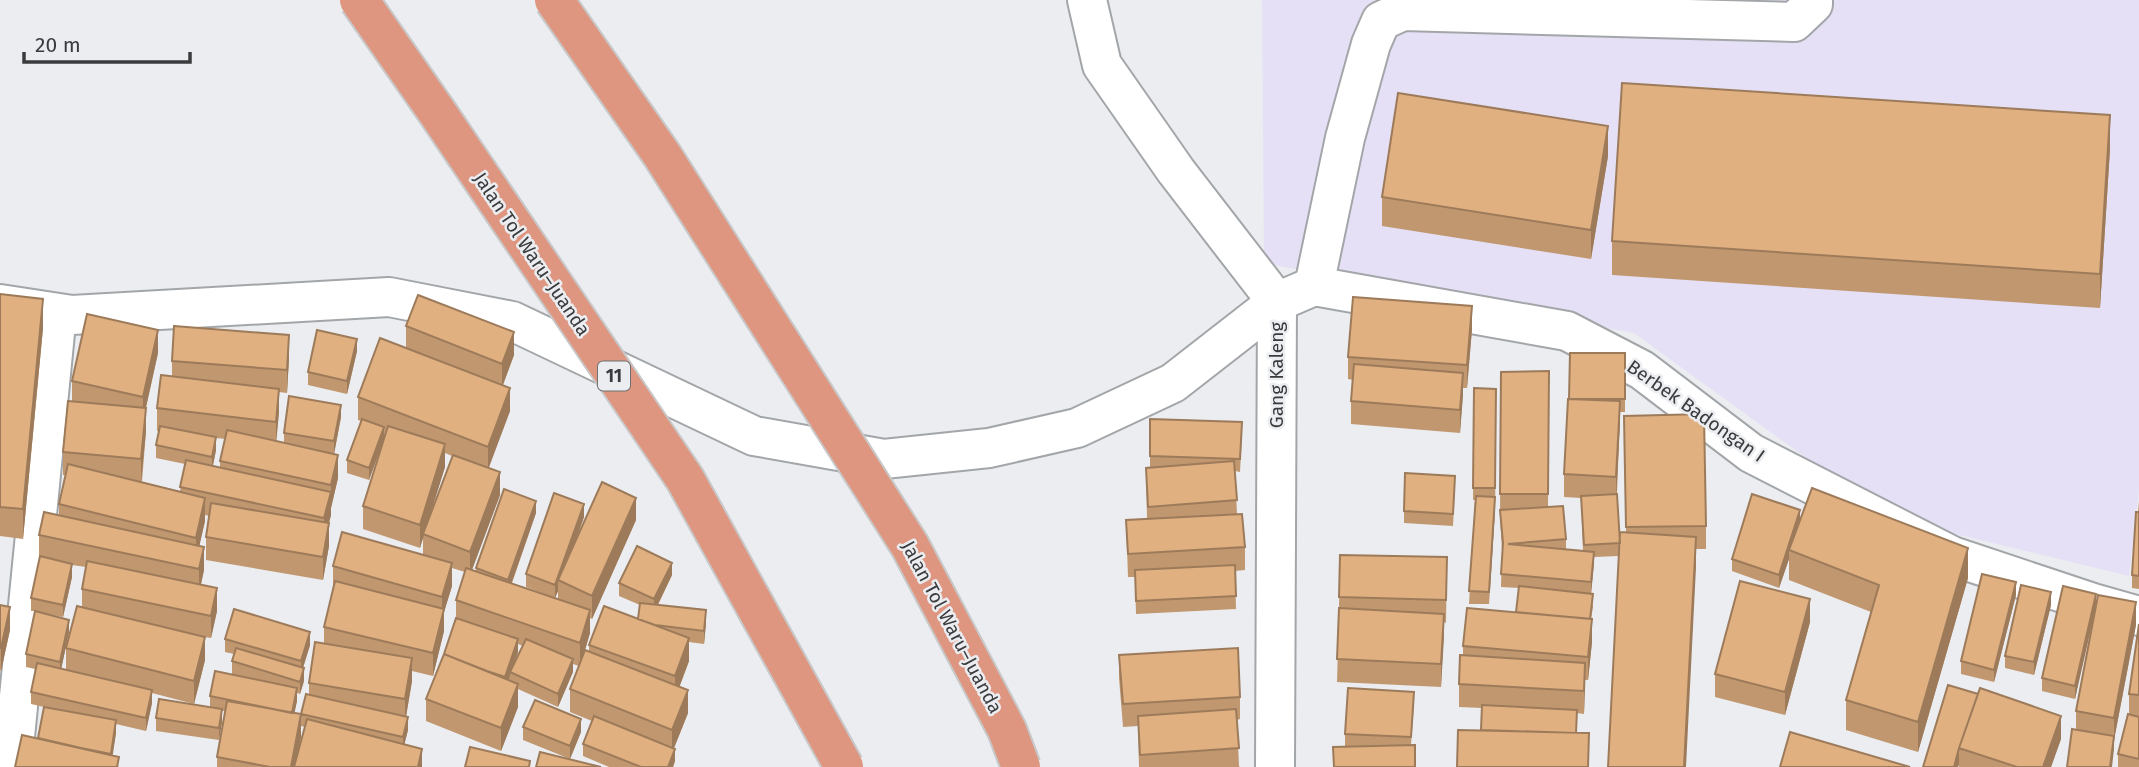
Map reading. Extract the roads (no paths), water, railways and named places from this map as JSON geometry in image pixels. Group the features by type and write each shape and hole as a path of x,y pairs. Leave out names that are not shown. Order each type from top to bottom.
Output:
{"highway":[{"name":"Jalan Tol Waru–Juanda","path":"359,0 685,479 844,767"},
{"name":"Jalan Tol Waru–Juanda","path":"554,0 663,155 909,546 1007,730 1021,767"}],"street":[{"name":"Gang Kaleng","path":"1087,0 1102,65 1176,171 1277,303 1275,767"},
{"path":"0,304 72,315 389,297 512,321 754,436 884,458 989,449 1077,428 1173,383 1277,303 1314,286 1345,138 1371,44 1381,21 1403,11 1794,22 1813,4 1813,0"},
{"name":"Berbek Badongan I","path":"1314,286 1567,331 1642,370 1751,453 1952,556 2139,616"},
{"path":"12,767 58,313"}]}
